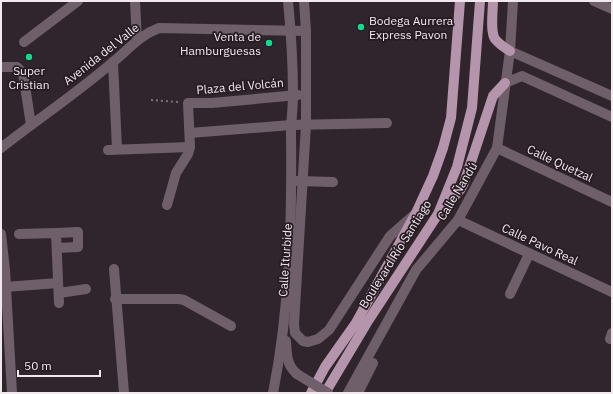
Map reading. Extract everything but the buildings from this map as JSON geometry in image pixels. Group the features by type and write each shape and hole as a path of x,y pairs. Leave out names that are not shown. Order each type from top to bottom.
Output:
{"main road":[{"name":"Boulevard Río Santiago","path":"311,393 325,367 356,322 416,213 433,176 443,148 451,118 460,1"},
{"name":"Boulevard Río Santiago","path":"327,393 368,320 438,214 457,167 472,108 480,1"},
{"path":"493,1 492,33 498,42 510,51"},
{"path":"438,214 460,190 464,183 493,96 505,83"}],"street":[{"path":"24,42 78,1"},
{"path":"135,1 137,40"},
{"name":"Calle Iturbide","path":"288,1 293,95 288,281 289,314 295,332 303,341 313,341 323,335 335,322 390,236 416,213"},
{"name":"Calle Iturbide","path":"273,393 278,369 283,328 289,314 303,182 306,125 306,31 304,1"},
{"name":"Calle Ñandú","path":"348,393 416,270 458,220 497,148 510,51 513,1"},
{"path":"594,1 612,9"},
{"name":"Avenida del Valle","path":"1,148 113,62 137,40 159,28 306,31"},
{"path":"510,51 612,96"},
{"path":"113,62 112,150 190,147 188,154 176,173 167,205"},
{"path":"1,67 17,67 23,73 31,125"},
{"path":"505,83 522,76 612,117"},
{"name":"Plaza del Volcán","path":"190,147 188,103 212,103 305,95"},
{"path":"190,133 291,125 388,123"},
{"name":"Calle Quetzal","path":"497,148 612,202"},
{"path":"291,181 333,182"},
{"name":"Calle Pavo Real","path":"458,220 612,292"},
{"path":"56,232 59,293"},
{"path":"19,234 78,232 78,247 56,248"},
{"path":"1,236 3,272 6,287 12,393"},
{"path":"510,294 529,254"},
{"path":"114,269 115,299 124,393"},
{"path":"6,287 59,293 86,289"},
{"path":"115,299 184,300 231,326"},
{"path":"283,328 288,362 291,368 296,374 327,393"},
{"path":"358,393 377,354 379,348 379,337"}],"path":[{"path":"151,100 188,103"}],"place":[{"name":"Bodega Aurrera Express Pavon","path":"361,27"},
{"name":"Venta de Hamburguesas","path":"269,43"},
{"name":"Super Cristian","path":"29,57"}]}
